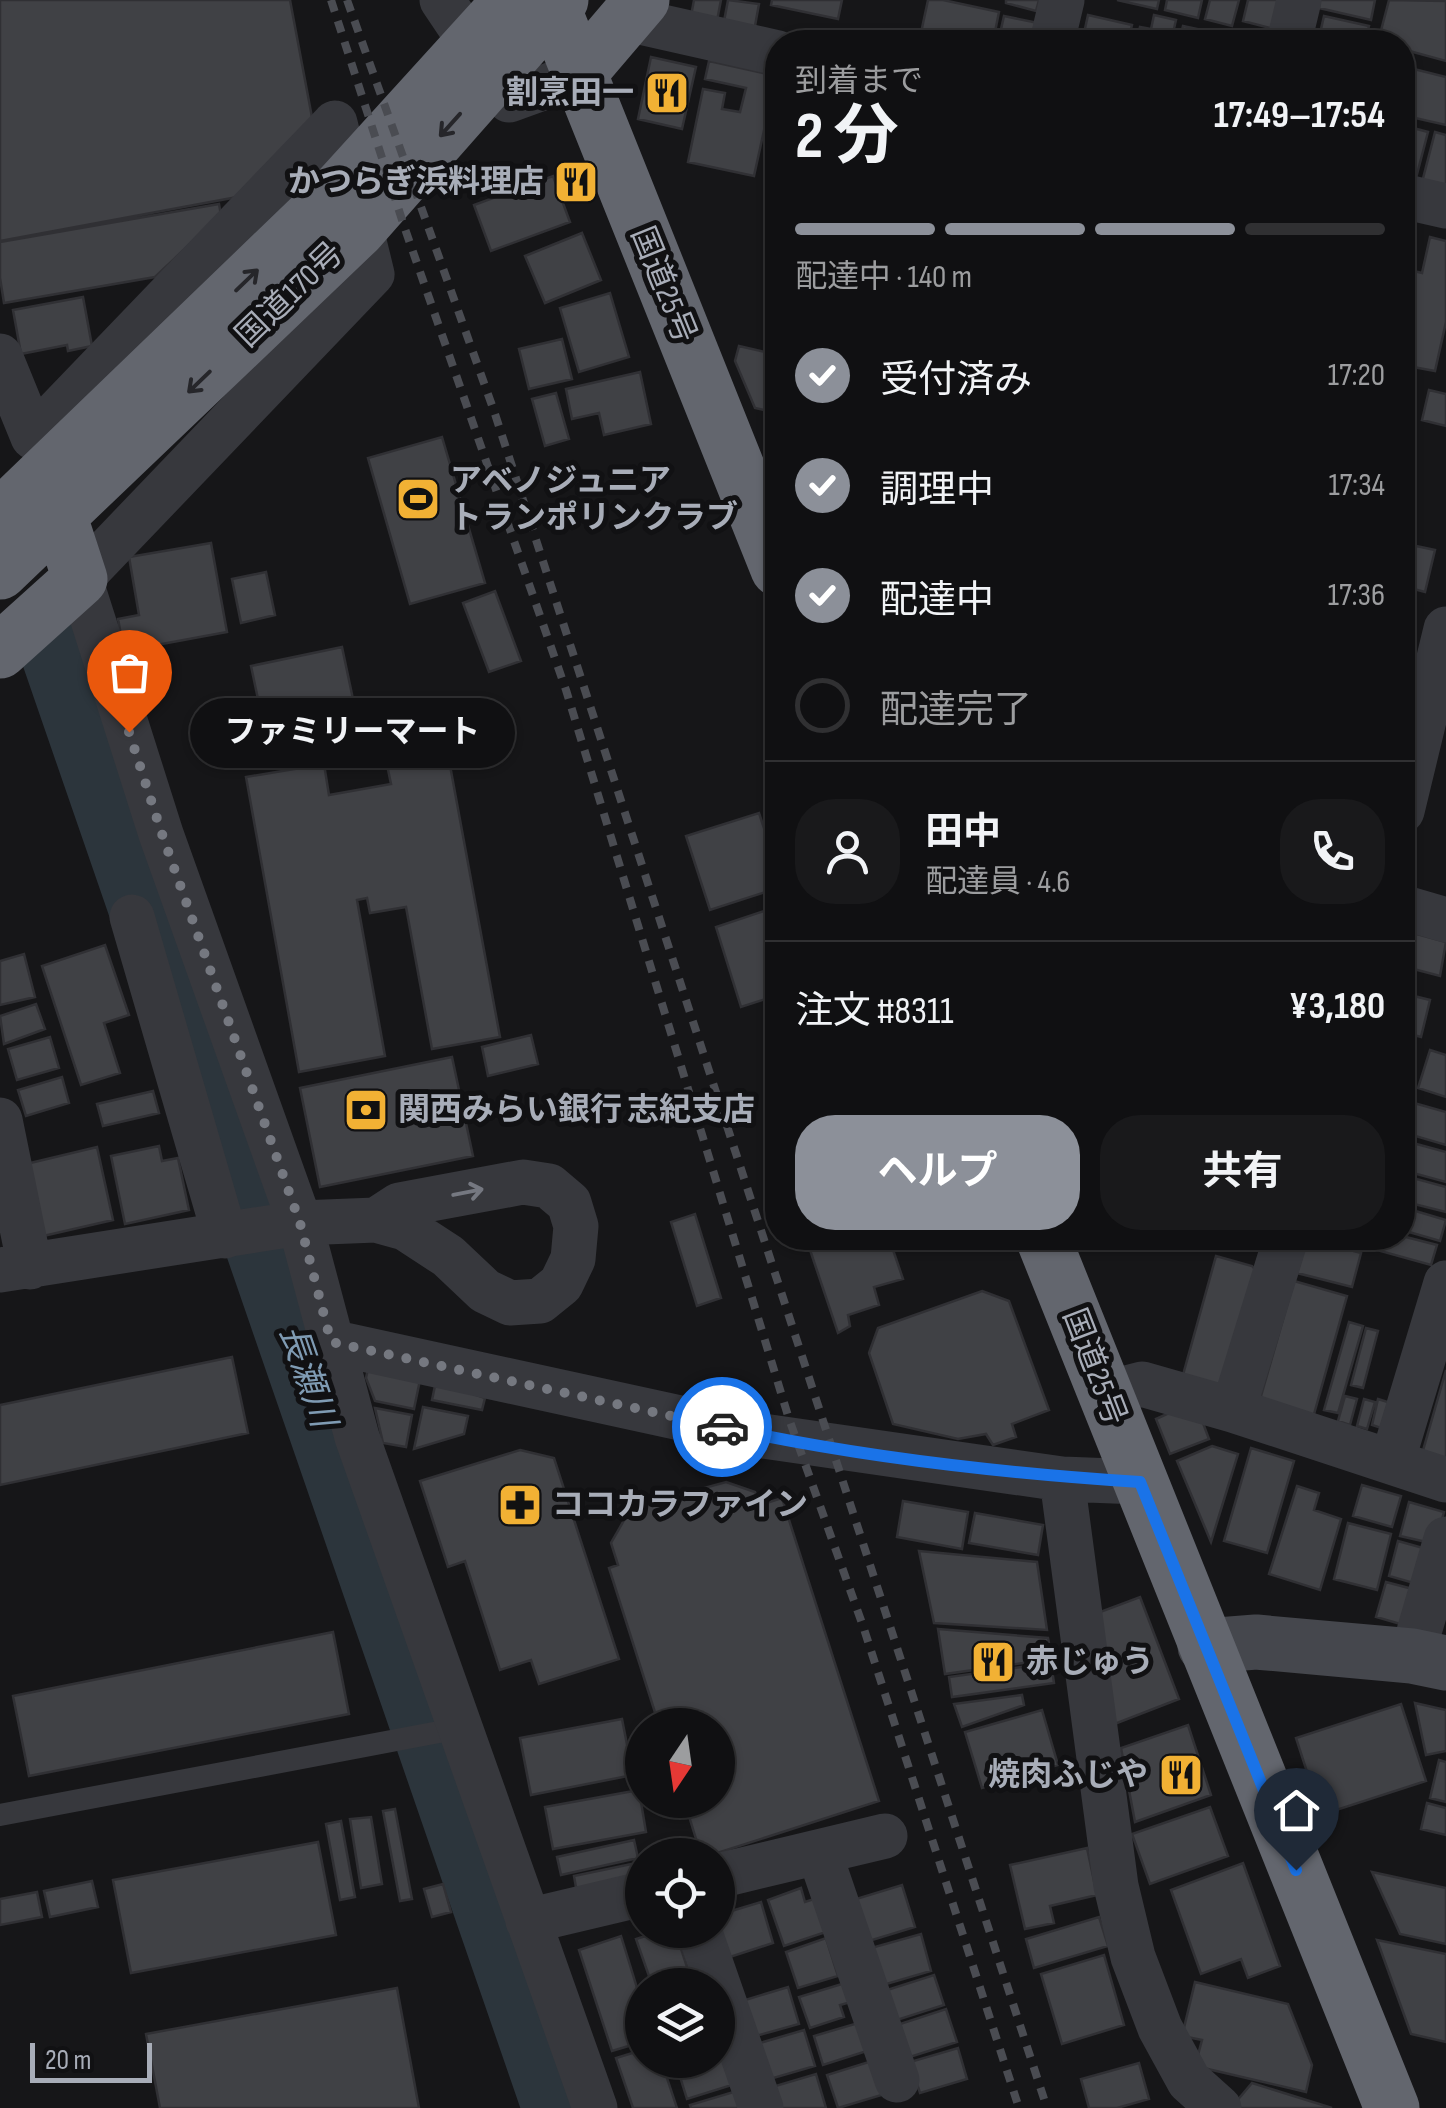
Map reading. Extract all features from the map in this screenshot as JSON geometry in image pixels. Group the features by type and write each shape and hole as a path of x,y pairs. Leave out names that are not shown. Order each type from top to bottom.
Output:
{"highway":[{"name":"国道170号","path":"0,517 332,197 511,0"},
{"name":"国道25号","path":"550,0 765,537"},
{"name":"国道170号","path":"0,572 358,230 562,0"},
{"path":"578,75 635,9"},
{"path":"0,651 80,579 17,453"},
{"name":"国道25号","path":"1048,1250 1392,2108"}],"street":[{"path":"442,0 509,100 578,75"},
{"path":"1055,30 1062,0"},
{"path":"1292,30 1299,0"},
{"path":"635,9 765,50"},
{"path":"17,453 336,123 372,274 80,579 162,834 300,1223 357,1437 595,2108"},
{"path":"1415,199 1446,206"},
{"path":"0,356 17,453"},
{"path":"1415,757 1446,629"},
{"path":"1415,911 1446,920"},
{"path":"132,917 226,1236"},
{"path":"0,1120 15,1268 300,1223 376,1220"},
{"path":"1233,1410 1282,1250"},
{"path":"1392,1462 1446,1282"},
{"path":"331,1342 763,1436 1062,1478 1140,1482"},
{"path":"1104,1394 1142,1384 1446,1480"},
{"path":"1062,1478 1116,1886 1128,1940 1160,2028 1190,2081 1220,2108"},
{"path":"1205,1646 1256,1642 1429,1660 1446,1539"},
{"path":"735,1872 886,1836"},
{"path":"820,1852 896,2080"},
{"path":"528,1921 625,1898"},
{"path":"705,1948 761,2108"}],"lane":[{"path":"0,1815 460,1728"}],"building":[{"path":"0,0 290,0 314,128 248,195 0,241"},
{"path":"694,0 721,0 716,26 690,21"},
{"path":"728,0 759,4 753,37 722,32"},
{"path":"772,0 842,0 838,19 771,5"},
{"path":"928,0 999,12 995,30 922,30"},
{"path":"1006,0 1039,0 1036,11"},
{"path":"1117,0 1159,0 1157,9"},
{"path":"1167,0 1202,0 1198,18 1165,10"},
{"path":"1210,0 1239,0 1232,26 1205,19"},
{"path":"1248,0 1285,0 1278,30 1243,21"},
{"path":"1320,0 1375,0 1371,20 1319,8"},
{"path":"1389,0 1446,1 1446,61 1415,53 1415,30 1381,30"},
{"path":"1088,15 1132,25 1131,30 1085,30"},
{"path":"1154,15 1176,20 1174,30 1139,30 1151,29"},
{"path":"1004,16 1038,23 1037,30 1001,30"},
{"path":"1324,16 1369,26 1368,30 1321,30"},
{"path":"651,57 696,67 682,129 638,119"},
{"path":"709,61 765,74 765,126 754,176 688,162 703,89 725,93 722,109 740,112 746,88 705,79"},
{"path":"1415,69 1446,77 1446,125 1415,118"},
{"path":"1415,128 1428,132 1415,182"},
{"path":"1435,132 1446,135 1446,196 1420,190"},
{"path":"553,176 570,222 491,251 474,205"},
{"path":"219,204 221,215 155,277 4,303 0,242"},
{"path":"582,233 601,280 545,303 525,256"},
{"path":"1430,237 1446,241 1446,322 1435,371 1415,367 1415,271 1422,273"},
{"path":"610,293 629,357 579,372 560,308"},
{"path":"83,297 92,346 68,351 67,345 21,354 13,310"},
{"path":"562,339 572,379 529,389 519,349"},
{"path":"739,346 765,352 765,410 755,408 735,361"},
{"path":"640,372 651,424 604,435 599,413 572,419 566,389"},
{"path":"1429,390 1446,394 1446,426 1422,420"},
{"path":"556,393 569,439 545,446 532,399"},
{"path":"442,437 485,583 410,604 368,458"},
{"path":"211,543 227,632 124,651 118,619 139,615 129,557"},
{"path":"1415,546 1435,550 1425,592 1415,589"},
{"path":"266,572 275,615 241,623 232,579"},
{"path":"495,591 521,661 489,672 463,603"},
{"path":"342,647 361,737 270,756 251,666"},
{"path":"447,749 500,1037 432,1049 406,907 370,913 367,898 357,900 385,1056 299,1072 246,777 324,764 329,795 391,784 386,760"},
{"path":"759,813 765,831 765,892 710,910 686,836"},
{"path":"765,911 765,999 741,1007 716,927"},
{"path":"1415,934 1446,942 1440,976 1415,969"},
{"path":"105,945 129,1015 104,1023 120,1073 81,1085 42,966"},
{"path":"24,954 35,997 0,1005 0,961"},
{"path":"1415,996 1430,1000 1421,1037 1415,1035"},
{"path":"36,1004 45,1029 4,1044 0,1016"},
{"path":"531,1035 538,1064 488,1076 482,1047"},
{"path":"50,1037 59,1068 17,1080 8,1049"},
{"path":"1430,1050 1446,1055 1446,1097 1418,1088"},
{"path":"452,1057 473,1156 320,1187 300,1088"},
{"path":"62,1077 69,1103 26,1116 18,1090"},
{"path":"153,1091 159,1113 103,1126 97,1104"},
{"path":"1415,1103 1446,1112 1446,1145 1415,1136"},
{"path":"1415,1144 1446,1152 1446,1182 1415,1174"},
{"path":"159,1146 162,1161 178,1158 189,1210 125,1224 111,1156"},
{"path":"97,1147 113,1220 39,1237 22,1165"},
{"path":"1415,1179 1446,1187 1446,1212 1415,1204"},
{"path":"1415,1211 1446,1220 1440,1241 1415,1234"},
{"path":"695,1214 721,1298 697,1306 671,1222"},
{"path":"1415,1239 1437,1245 1431,1265 1377,1250 1415,1250"},
{"path":"810,1250 893,1250 903,1279 874,1287 879,1305 848,1315 850,1326 838,1333"},
{"path":"1304,1250 1361,1253 1352,1287 1297,1273"},
{"path":"1216,1256 1252,1266 1261,1276 1222,1392 1181,1382"},
{"path":"1294,1281 1347,1296 1311,1425 1257,1410"},
{"path":"982,1291 1009,1301 1049,1410 1012,1424 1016,1437 993,1445 986,1434 958,1439 893,1424 869,1353 878,1328"},
{"path":"1349,1322 1363,1326 1338,1413 1324,1410"},
{"path":"1366,1328 1378,1331 1363,1388 1351,1385"},
{"path":"232,1357 248,1433 0,1485 0,1405"},
{"path":"368,1369 420,1380 414,1409 375,1401 366,1378"},
{"path":"1446,1370 1446,1461 1422,1454"},
{"path":"436,1381 485,1398 482,1410 432,1400"},
{"path":"1345,1396 1357,1399 1350,1425 1338,1421"},
{"path":"1364,1399 1375,1402 1367,1429 1357,1426"},
{"path":"1378,1399 1391,1403 1384,1429 1372,1425"},
{"path":"423,1407 468,1416 464,1434 414,1449"},
{"path":"375,1408 412,1415 406,1447 383,1443"},
{"path":"1169,1413 1203,1423 1209,1439 1170,1454 1156,1419"},
{"path":"1212,1446 1238,1454 1211,1542 1177,1461"},
{"path":"1251,1448 1294,1461 1267,1553 1224,1541"},
{"path":"520,1450 554,1458 619,1659 539,1684 531,1660 500,1670 465,1561 448,1567 420,1481"},
{"path":"726,1482 755,1492 760,1505 782,1498 879,1801 735,1847 735,1838 696,1838 690,1818 735,1818 735,1708 654,1708 609,1568 618,1565 611,1543 631,1508"},
{"path":"1362,1485 1401,1496 1392,1527 1353,1516"},
{"path":"1297,1486 1319,1493 1314,1510 1341,1519 1320,1590 1269,1574"},
{"path":"903,1501 968,1512 962,1549 897,1537"},
{"path":"1409,1502 1444,1512 1435,1544 1400,1536"},
{"path":"975,1513 1043,1525 1038,1555 969,1543"},
{"path":"1348,1523 1391,1534 1377,1590 1334,1579"},
{"path":"1398,1541 1434,1551 1424,1586 1389,1576"},
{"path":"919,1551 1037,1562 1047,1630 934,1623"},
{"path":"1386,1582 1424,1592 1414,1628 1376,1617"},
{"path":"1140,1597 1179,1699 1112,1725 1100,1612"},
{"path":"938,1629 1048,1638 1052,1659 945,1674"},
{"path":"333,1632 349,1714 29,1776 13,1696"},
{"path":"1051,1663 1054,1683 952,1697 949,1677"},
{"path":"1022,1695 1024,1705 962,1727 954,1704"},
{"path":"1415,1703 1446,1710 1446,1751 1426,1755"},
{"path":"1401,1704 1426,1781 1321,1815 1296,1738"},
{"path":"1042,1710 1058,1765 982,1788 965,1732"},
{"path":"622,1719 625,1777 531,1795 520,1738"},
{"path":"1188,1725 1211,1795 1135,1822 1121,1748"},
{"path":"1439,1760 1446,1762 1446,1802 1430,1798"},
{"path":"625,1793 625,1818 644,1818 646,1832 553,1849 545,1807"},
{"path":"1427,1803 1446,1808 1446,1835 1421,1829"},
{"path":"1210,1807 1228,1856 1150,1884 1132,1834"},
{"path":"395,1809 412,1899 400,1901 383,1811"},
{"path":"371,1817 382,1884 361,1888 350,1819"},
{"path":"341,1821 355,1897 340,1900 326,1824"},
{"path":"318,1842 336,1935 131,1973 113,1880"},
{"path":"625,1842 625,1861 561,1875 557,1857"},
{"path":"1087,1848 1097,1895 1050,1906 1054,1923 1025,1929 1010,1865"},
{"path":"1243,1863 1280,1966 1248,1978 1241,1959 1201,1974 1171,1890"},
{"path":"625,1865 625,1889 578,1899 574,1876"},
{"path":"1372,1872 1446,1888 1446,1944 1400,1934"},
{"path":"92,1881 98,1907 50,1917 44,1891"},
{"path":"443,1884 451,1912 432,1917 424,1889"},
{"path":"902,1885 915,1927 869,1941 856,1899"},
{"path":"801,1888 805,1902 814,1899 826,1932 784,1946 768,1900"},
{"path":"37,1892 42,1917 0,1925 0,1899"},
{"path":"761,1902 773,1943 727,1958 724,1948 735,1948 735,1910"},
{"path":"1099,1917 1108,1946 1034,1968 1026,1939"},
{"path":"921,1934 931,1971 883,1985 871,1948"},
{"path":"621,1936 631,1968 625,1968 625,2047 612,2051 579,1950"},
{"path":"826,1938 838,1976 798,1988 786,1952"},
{"path":"1377,1940 1446,1954 1446,2042 1411,2034"},
{"path":"639,1948 681,1948 687,1967 684,1968 646,1968"},
{"path":"1104,1955 1124,2025 1062,2044 1041,1974"},
{"path":"934,1975 944,2005 897,2020 887,1990"},
{"path":"1195,1982 1288,2004 1312,2065 1306,2092 1195,2066 1202,2040 1182,2036"},
{"path":"845,1983 851,2002 840,2005 844,2017 810,2028 799,1997"},
{"path":"788,1987 799,2024 756,2036 745,2000"},
{"path":"397,1988 419,2108 160,2108 146,2034"},
{"path":"946,2009 957,2042 910,2057 900,2024"},
{"path":"858,2023 867,2051 823,2065 814,2036"},
{"path":"804,2030 815,2066 770,2079 760,2043"},
{"path":"958,2048 967,2079 920,2093 910,2062"},
{"path":"625,2055 625,2078 667,2078 677,2108 633,2108 616,2058"},
{"path":"875,2060 885,2094 838,2108 827,2075"},
{"path":"1139,2063 1149,2099 1117,2108 1089,2108 1081,2079"},
{"path":"816,2074 826,2108 778,2108 772,2087"},
{"path":"680,2078 730,2078 732,2085 687,2099"},
{"path":"1252,2083 1332,2108 1241,2108 1235,2103"},
{"path":"740,2090 746,2108 690,2105"}],"waterway":[{"name":"長瀬川","path":"55,644 560,2108"}],"railway":[{"path":"331,0 404,226 566,690 789,1419 863,1626 1019,2108"},
{"path":"347,0 494,411 765,1243"},
{"path":"767,1250 1047,2108"}],"way so far":[{"path":"129,732 300,1223 331,1342 722,1427"}],"place":[{"name":"割烹田一","path":"667,93"},
{"name":"かつらぎ浜料理店","path":"576,182"},
{"name":"アベノジュニア トランポリンクラブ","path":"418,499"},
{"name":"ファミリーマート","path":"129,732"},
{"name":"関西みらい銀行 志紀支店","path":"366,1110"},
{"name":"ココカラファイン","path":"520,1505"},
{"name":"赤じゅう","path":"993,1662"},
{"name":"焼肉ふじや","path":"1181,1775"}],"route":[{"path":"722,1427 852,1451 1062,1478 1140,1482 1296,1870"}]}
